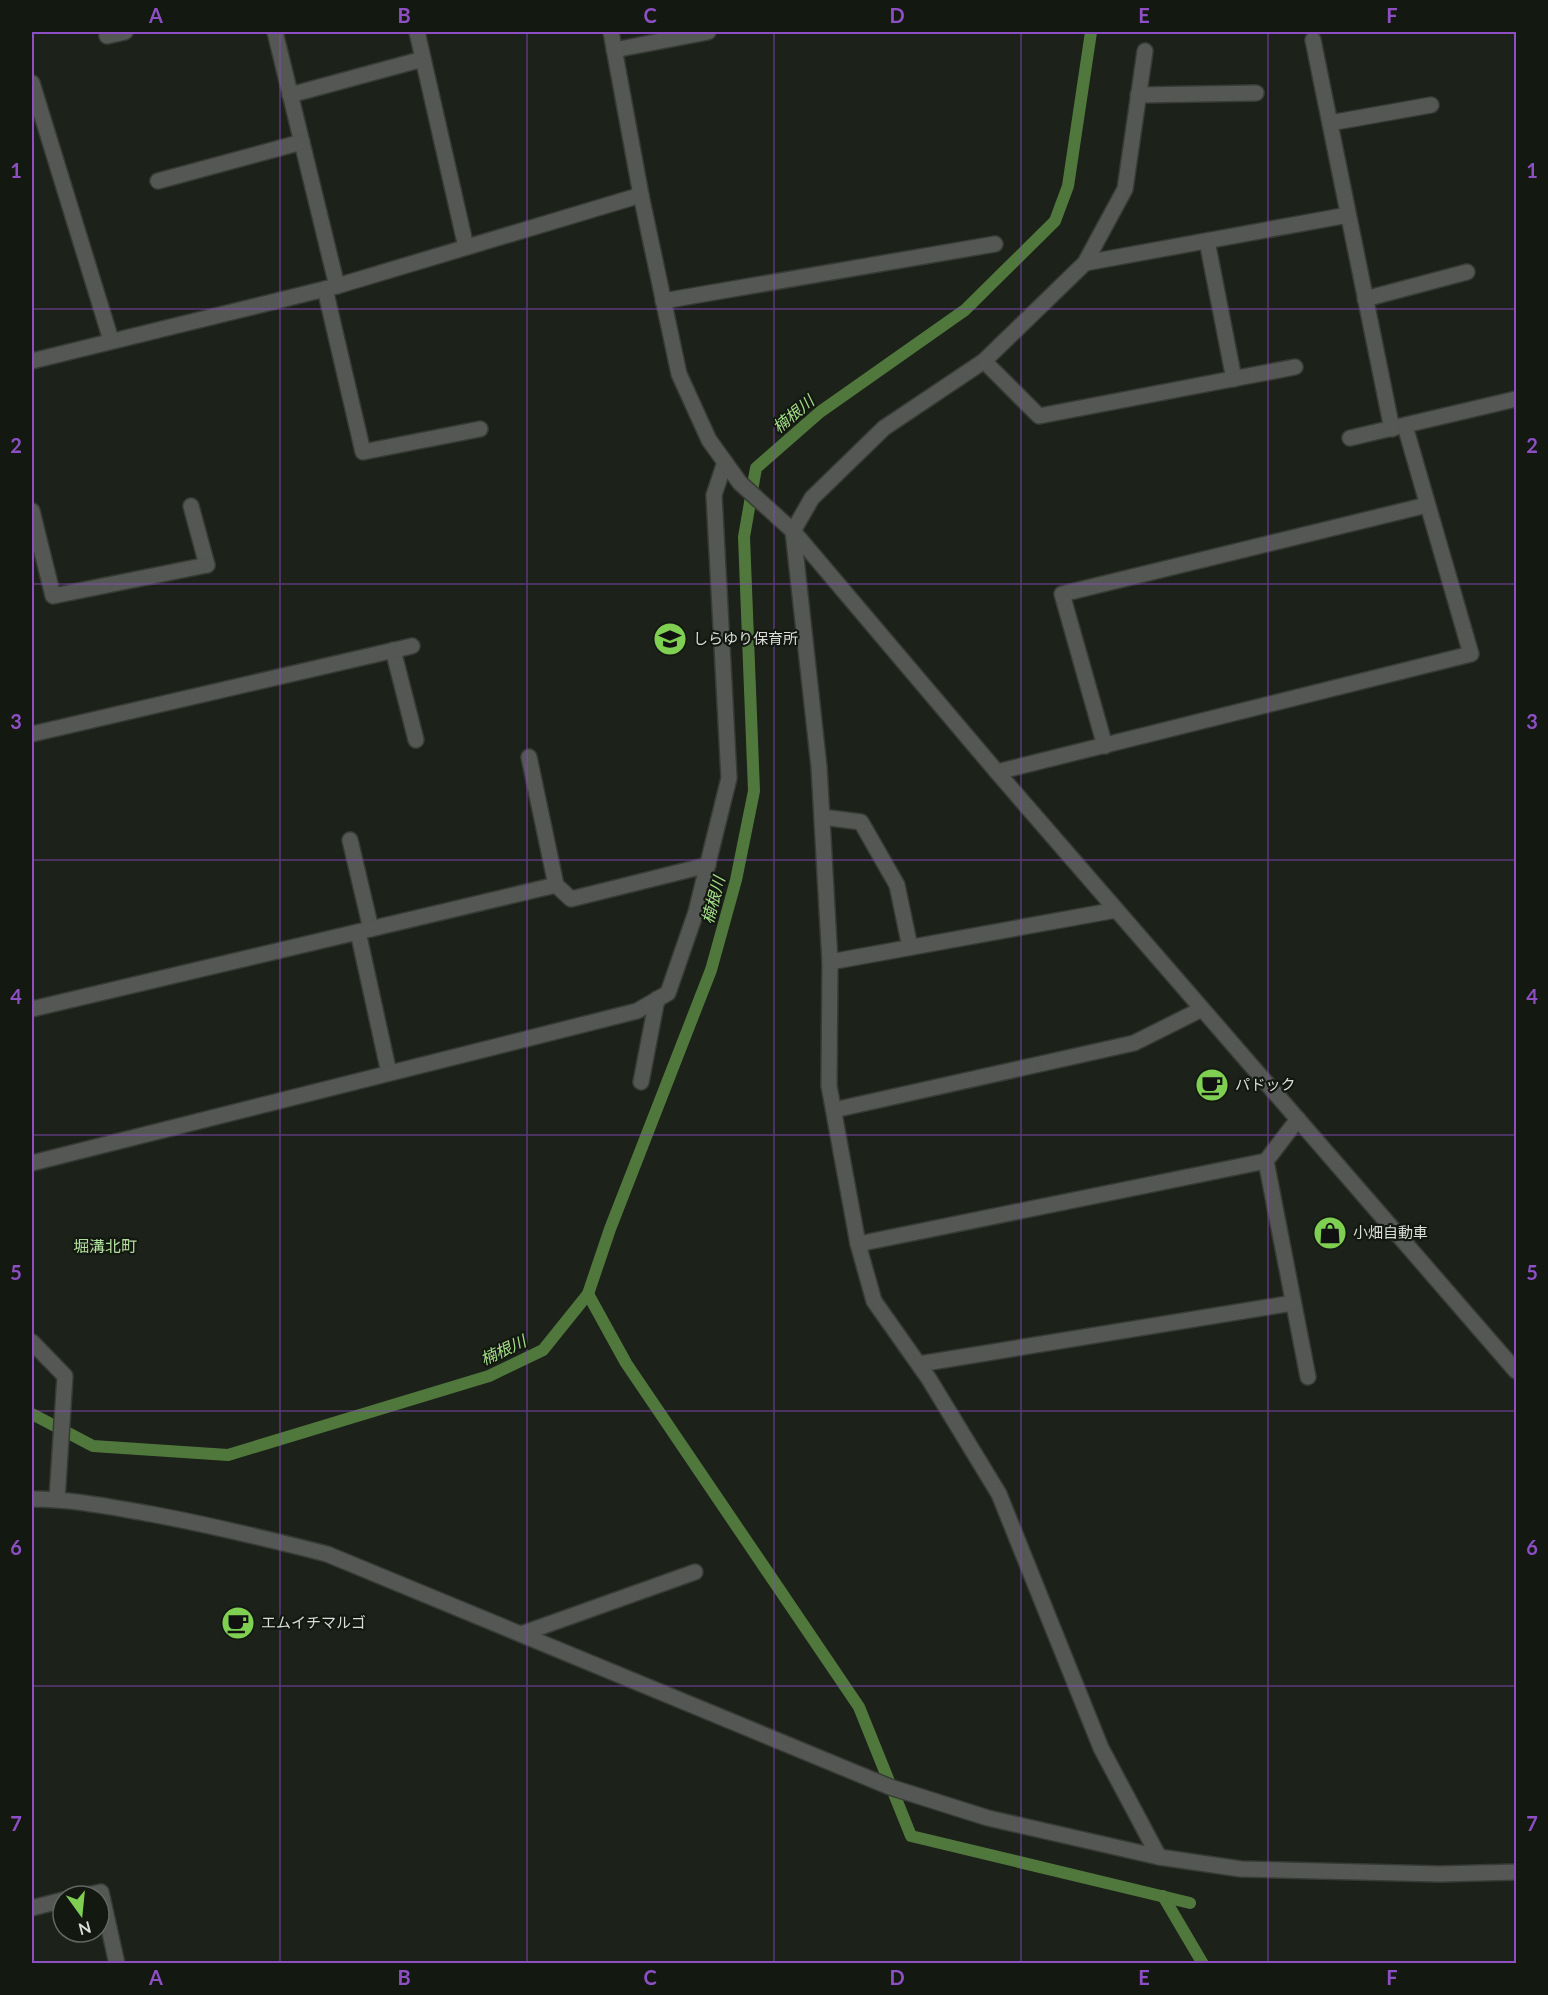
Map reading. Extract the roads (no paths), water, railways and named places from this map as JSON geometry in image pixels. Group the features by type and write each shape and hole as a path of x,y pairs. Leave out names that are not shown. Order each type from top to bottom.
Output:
{"street":[{"path":"107,36 125,32"},
{"path":"275,32 302,142 363,452 480,429"},
{"path":"417,32 466,247"},
{"path":"610,32 641,195 679,374 709,440 740,483 793,531 997,772 1516,1371"},
{"path":"614,50 708,32"},
{"path":"997,772 1470,654 1427,505 1398,428 1365,299 1313,40"},
{"path":"1145,51 1125,189 1085,263 984,361 884,428 812,498 793,531 818,756 822,817 830,962 829,1086 858,1244 874,1301 919,1364 999,1494 1101,1748 1159,1857"},
{"path":"290,95 423,59"},
{"path":"32,82 111,340"},
{"path":"1138,95 1256,93"},
{"path":"1330,123 1431,105"},
{"path":"158,181 302,142"},
{"path":"32,361 331,287 641,195"},
{"path":"1085,263 1348,215"},
{"path":"1207,241 1234,379"},
{"path":"663,301 995,244"},
{"path":"1365,299 1467,272"},
{"path":"984,361 1039,416 1295,367"},
{"path":"1350,438 1516,399"},
{"path":"32,1163 638,1011 668,993 696,912 729,778 714,495 725,462"},
{"path":"1105,746 1062,594 1427,505"},
{"path":"32,511 34,533 53,596 207,565 191,506"},
{"path":"32,734 412,646"},
{"path":"393,650 416,740"},
{"path":"529,757 556,885 571,899 708,865"},
{"path":"822,817 861,822 897,885 910,947"},
{"path":"351,840 389,1073"},
{"path":"32,1009 556,885"},
{"path":"830,962 1116,910"},
{"path":"641,1082 657,999"},
{"path":"834,1110 1134,1043 1202,1009"},
{"path":"858,1244 1266,1161 1298,1119"},
{"path":"1266,1161 1308,1377"},
{"path":"919,1364 1293,1303"},
{"path":"32,1342 65,1376 57,1499"},
{"path":"32,1499 57,1499 123,1509 232,1530 327,1554 890,1787 988,1818 1159,1857 1241,1869 1440,1874 1516,1872"},
{"path":"520,1634 695,1572"},
{"path":"32,1908 51,1903"},
{"path":"111,1937 117,1964"}],"waterway":[{"name":"楠根川","path":"32,1414 93,1446 228,1455 489,1376 543,1350 588,1294 610,1229 711,970 736,880 754,791 744,537 756,468 820,412 965,310 1055,221 1068,186 1091,32"},
{"path":"588,1294 626,1363 859,1707 911,1836 1190,1903"},
{"path":"1163,1896 1203,1964"}],"place":[{"name":"しらゆり保育所","path":"670,639"},
{"name":"パドック","path":"1212,1085"},
{"name":"小畑自動車","path":"1330,1233"},
{"name":"エムイチマルゴ","path":"238,1623"}],"district":[{"name":"堀溝北町","path":"105,1246"}]}
